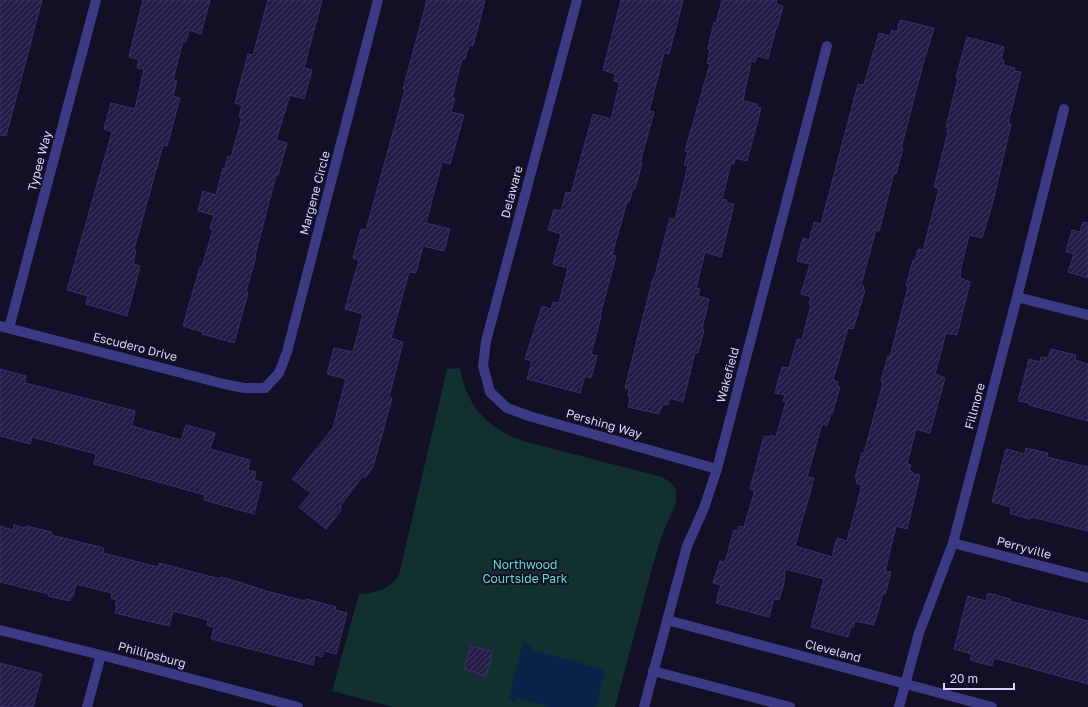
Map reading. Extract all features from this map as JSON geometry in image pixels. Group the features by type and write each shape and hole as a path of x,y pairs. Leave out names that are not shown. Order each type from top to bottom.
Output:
{"street":[{"name":"Typee Way","path":"5,327 96,0"},
{"name":"Margene Circle","path":"265,388 279,373 287,352 378,0"},
{"name":"Delaware","path":"490,392 483,366 486,341 577,0"},
{"name":"Wakefield","path":"644,707 687,546 704,508 717,469 827,46"},
{"name":"Fillmore","path":"899,707 919,633 953,543 1064,109"},
{"path":"1017,297 1088,315"},
{"name":"Escudero Drive","path":"5,327 224,384 244,388 265,388"},
{"name":"Pershing Way","path":"490,392 507,408 717,469"},
{"name":"Perryville","path":"953,543 1088,578"},
{"name":"Cleveland","path":"667,620 992,707"},
{"name":"Phillipsburg","path":"0,630 298,707"},
{"path":"87,707 101,655"},
{"path":"653,672 790,707"}],"green space":[{"name":"Northwood Courtside Park","path":"460,368 463,382 474,405 489,422 499,430 523,441 662,477 671,483 676,490 676,503 662,535 654,561 615,707 392,707 332,691 359,594 381,590 395,580 399,575 447,369"}],"water":[{"path":"523,643 531,645 530,650 606,670 596,707 550,707 517,698 516,702 508,700"}],"building":[{"path":"0,0 42,0 6,136 0,135"},
{"path":"143,0 210,0 201,34 189,30 186,42 183,41 173,80 177,81 173,96 180,98 167,146 163,145 134,249 136,250 133,264 140,266 127,316 86,304 88,296 67,290 112,132 104,129 111,103 135,109 144,69 137,68 139,60 129,57"},
{"path":"268,0 322,0 304,68 312,70 304,99 290,95 276,140 287,143 278,175 276,175 246,292 248,293 234,343 202,334 203,332 183,326 200,267 202,267 213,230 210,229 214,215 198,211 203,191 216,195 223,168 225,169 228,156 231,157 242,118 239,117 242,105 235,103 248,54 253,55"},
{"path":"427,0 485,0 473,46 469,45 465,59 462,59 452,98 455,98 451,112 464,115 450,164 442,162 426,223 450,229 444,251 423,246 416,273 409,272 391,338 403,342 389,397 392,398 373,467 365,478 363,476 340,506 342,507 340,509 341,510 326,529 299,507 311,493 292,479 333,428 346,379 327,374 334,348 353,352 363,314 345,309 359,260 353,258 361,229 366,230 405,90 403,89"},
{"path":"621,0 683,0 669,54 664,53 649,111 654,112 640,163 642,163 635,189 633,189 629,202 627,202 612,255 616,256 591,354 597,356 591,378 585,376 580,393 527,379 532,361 525,359 542,306 551,309 553,302 559,303 568,268 553,264 561,234 548,230 554,209 561,211 566,192 571,193 593,114 611,119 620,82 614,81 615,74 603,70"},
{"path":"722,0 777,0 776,4 783,6 768,59 757,56 755,62 751,61 743,101 757,104 757,107 761,108 747,161 735,158 734,164 731,163 722,199 727,200 726,203 734,204 721,257 705,252 696,288 700,289 698,296 709,299 702,329 704,330 698,353 695,352 683,402 670,398 668,405 663,404 659,414 628,407 630,397 628,396 629,389 625,388 670,218 675,220 688,165 684,165 688,152 685,151 710,64 707,63 710,50 708,49 714,22 716,23"},
{"path":"900,20 934,28 901,148 903,148 896,174 894,173 879,231 876,230 861,285 864,286 863,290 865,290 853,329 848,328 833,380 838,382 837,386 840,387 827,426 822,424 807,477 814,478 795,546 832,557 837,538 847,541 862,485 856,483 857,479 855,478 862,453 864,453 882,387 883,382 881,381 888,356 890,357 907,291 908,286 906,286 913,260 915,261 918,249 923,250 939,189 934,187 948,132 948,128 946,127 958,78 956,78 967,37 1004,47 1001,59 1004,60 1003,65 1015,68 1014,71 1021,72 1008,123 1011,124 992,205 982,238 969,235 960,271 960,278 970,282 957,335 946,333 935,374 945,378 930,433 916,429 907,464 911,465 909,471 913,472 913,474 920,475 907,529 896,526 885,571 891,572 885,594 883,593 874,625 855,621 853,627 851,627 848,637 811,627 824,579 785,569 784,583 779,600 774,599 769,617 716,603 721,585 713,583 720,561 725,562 734,530 738,531 739,526 744,527 755,490 750,489 764,436 770,437 771,435 776,437 786,402 783,401 785,395 775,393 782,367 789,368 797,339 802,340 811,305 809,304 811,297 801,294 810,264 797,261 803,238 809,240 814,222 821,224 858,84 864,85 879,33 890,36 892,30 897,32"},
{"path":"1083,222 1088,223 1088,278 1068,272 1074,254 1066,252 1072,230 1080,232"},
{"path":"1051,349 1076,355 1075,360 1088,364 1088,421 1018,401 1029,359 1040,362 1041,357 1048,358"},
{"path":"0,369 26,376 25,383 135,411 132,426 181,440 186,425 215,433 210,449 250,460 248,470 256,472 254,480 262,482 254,514 204,500 205,495 94,464 96,454 32,437 30,444 0,436"},
{"path":"1026,448 1048,453 1047,457 1088,467 1088,531 1032,517 1029,519 1012,514 1010,513 1011,507 992,502 1006,449 1025,454"},
{"path":"14,525 52,532 51,535 104,548 103,553 158,567 159,563 220,579 221,577 266,591 336,607 335,610 347,613 336,654 324,651 322,657 315,655 313,665 211,639 214,627 207,625 208,620 173,611 169,626 115,613 117,605 115,605 117,600 111,598 112,593 76,584 73,597 71,596 70,601 48,596 49,594 0,582 0,526 13,530"},
{"path":"988,593 1010,599 1009,601 1088,621 1088,684 994,658 992,666 970,660 972,654 954,649 968,596 986,601"},
{"path":"471,646 492,652 486,676 464,669"},
{"path":"0,663 42,674 33,707 0,707"}]}
